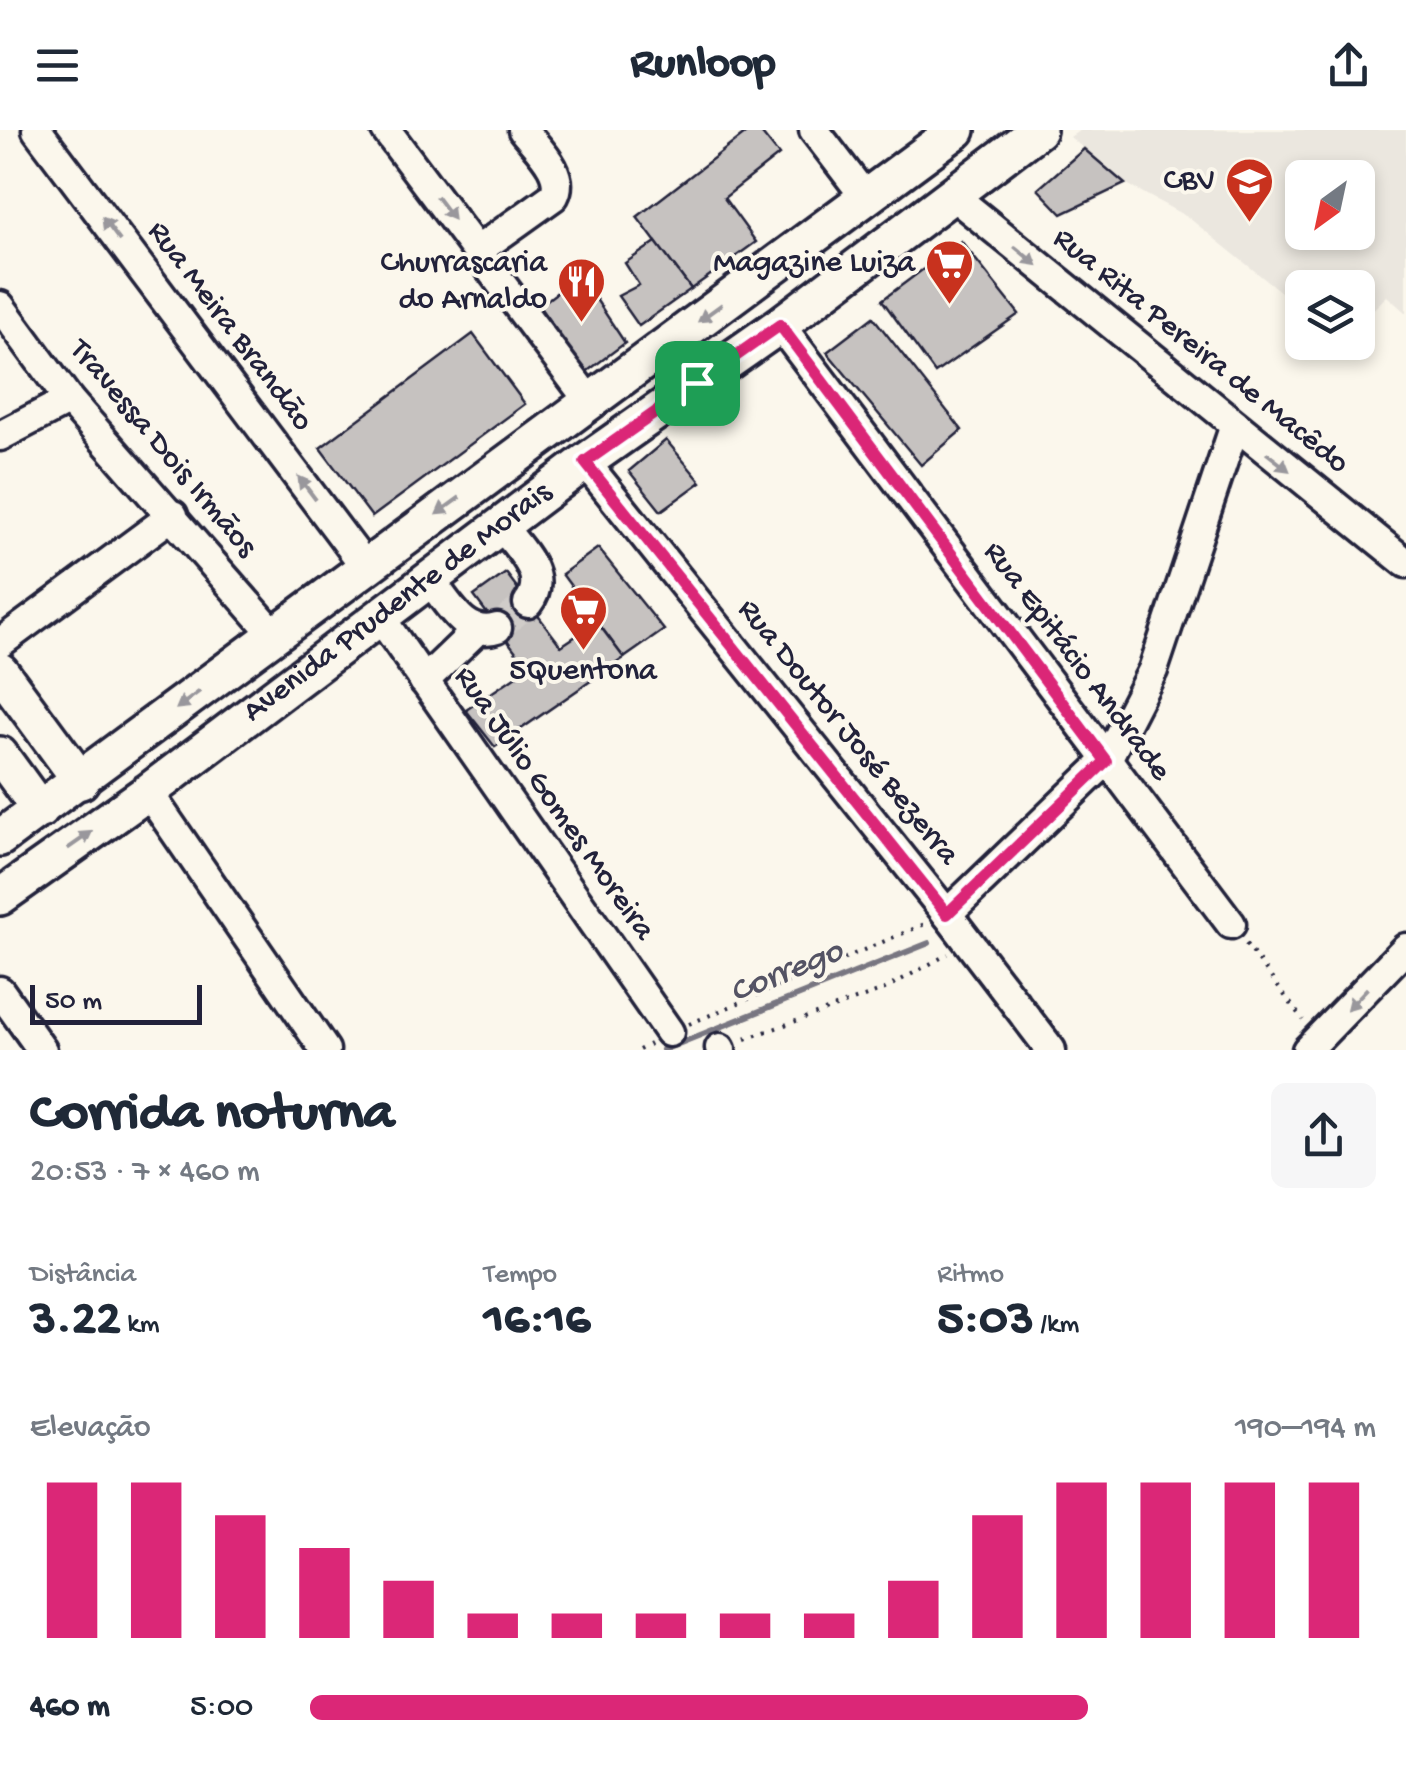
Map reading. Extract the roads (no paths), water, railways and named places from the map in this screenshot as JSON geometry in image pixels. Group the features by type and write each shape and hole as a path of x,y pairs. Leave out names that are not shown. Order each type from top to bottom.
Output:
{"main road":[{"name":"Avenida Prudente de Morais","path":"0,838 957,130"},
{"name":"Avenida Prudente de Morais","path":"0,897 148,792 585,462 780,325 1038,130"},
{"path":"0,671 81,781"},
{"path":"0,755 18,757 32,749 38,725"},
{"path":"0,755 40,810"}],"street":[{"name":"Rua Meira Brandão","path":"37,130 366,566"},
{"path":"386,130 590,402"},
{"path":"477,250 554,196 558,189 557,176 523,130"},
{"path":"814,130 866,198"},
{"name":"Rua Rita Pereira de Macêdo","path":"951,194 1234,428 1406,563"},
{"name":"Travessa Dois Irmãos","path":"0,306 69,400 274,635"},
{"name":"Rua Epitácio Andrade","path":"780,325 1231,924"},
{"path":"0,436 69,400"},
{"path":"947,914 1106,761 1153,670 1234,428"},
{"name":"Rua Doutor José Bezerra","path":"585,462 947,914 1050,1050"},
{"path":"0,643 173,515"},
{"path":"501,525 538,576 538,588 528,604"},
{"path":"424,682 487,629 465,624 430,580"},
{"name":"Rua Júlio Gomes Moreira","path":"380,617 669,1032"},
{"path":"148,792 326,1050"},
{"path":"1316,1046 1406,948"},
{"path":"0,991 42,1050"}],"waterway":[{"name":"Corrego","path":"663,1050 929,943"}],"tunnel":[{"path":"497,628 528,603"}],"place":[{"name":"CBV","path":"1250,224"},
{"name":"Magazine Luiza","path":"950,306"},
{"name":"Churrascaria do Arnaldo","path":"582,324"},
{"name":"5Quentona","path":"583,652"}]}
